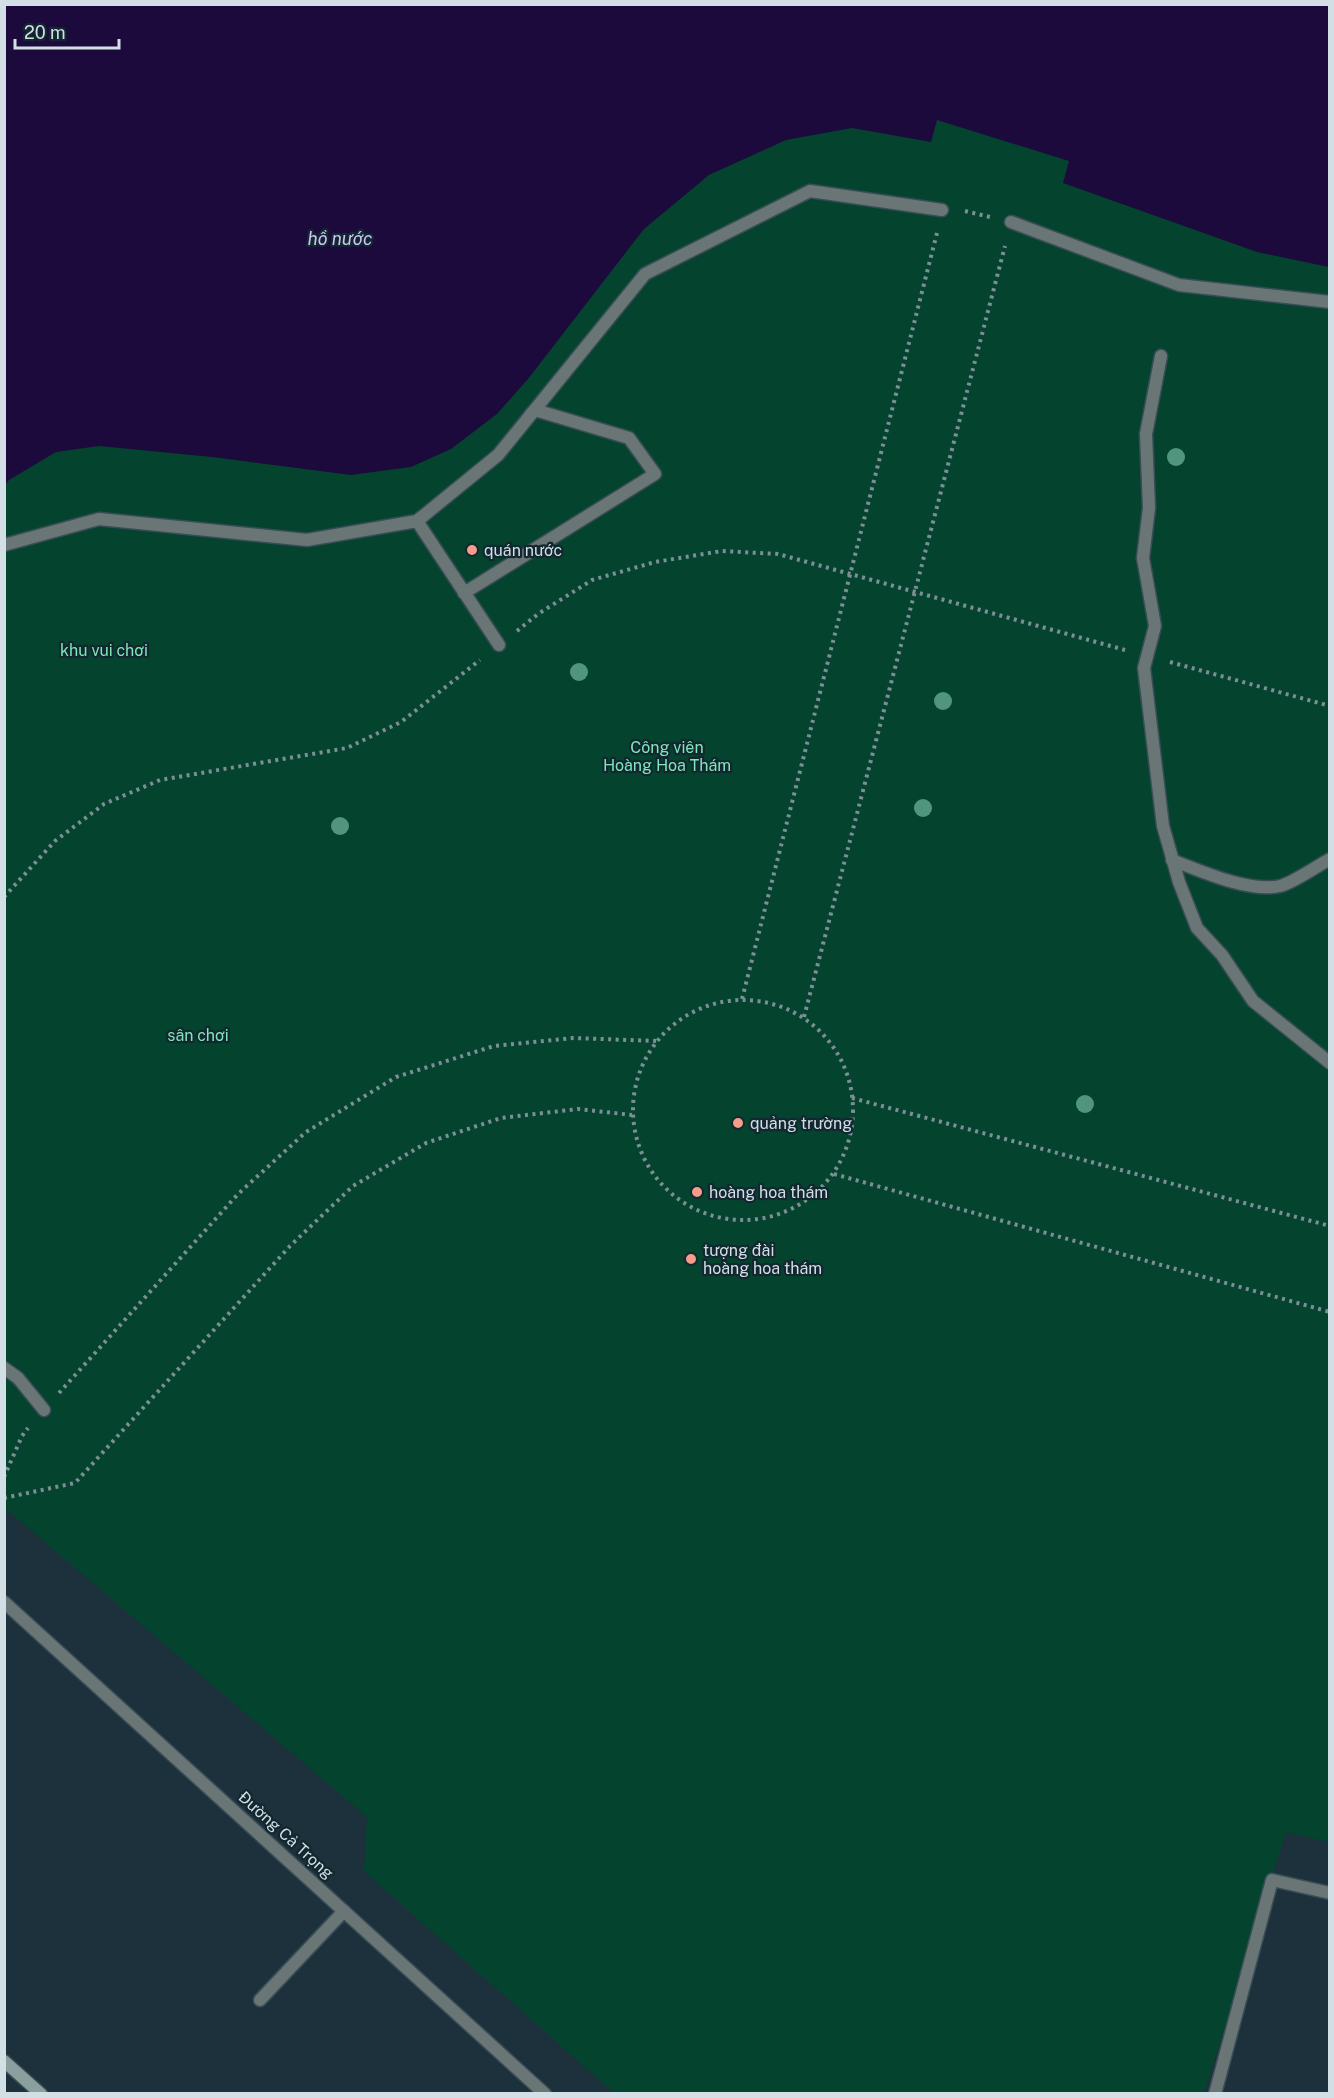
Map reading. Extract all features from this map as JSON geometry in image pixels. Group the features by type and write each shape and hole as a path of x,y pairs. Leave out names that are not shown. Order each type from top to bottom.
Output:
{"main road":[{"path":"4,2061 41,2094"}],"street":[{"path":"4,545 99,519 307,540 417,522 498,455 645,274 810,191 942,210"},
{"path":"1011,222 1179,285 1329,302"},
{"path":"1161,356 1146,434 1149,508 1143,558 1155,626 1144,668 1163,826 1172,860 1197,928 1222,955 1253,1001 1329,1063"},
{"path":"464,593 655,474 629,438 535,410"},
{"path":"417,522 499,645"},
{"path":"1172,860 1222,879 1251,886 1280,886 1329,859"},
{"path":"4,1368 18,1377 44,1410"},
{"name":"Đường Cả Trọng","path":"4,1602 545,2094"},
{"path":"1215,2094 1272,1880 1329,1893"},
{"path":"260,2000 344,1911"}],"path":[{"path":"742,999 943,206 1011,222 804,1017"},
{"path":"4,897 56,841 104,804 160,780 347,748 401,722 538,614 592,580 655,562 722,551 778,554 1329,706"},
{"path":"734,998 772,1003 804,1017 830,1041 848,1072 854,1107 849,1142 834,1174 809,1199 778,1215 744,1221 709,1215 675,1198 649,1169 634,1134 632,1096 643,1059 666,1029 697,1008 734,998"},
{"path":"4,1477 22,1436 44,1410 238,1194 306,1132 396,1077 494,1047 573,1038 657,1041"},
{"path":"852,1098 1329,1226"},
{"path":"4,1498 75,1483 290,1246 352,1186 426,1143 501,1118 578,1109 632,1115"},
{"path":"834,1174 1329,1312"}],"green space":[{"name":"Công viên Hoàng Hoa Thám","path":"5,5 1329,5 1329,1842 1286,1832 1204,2093 614,2093 364,1871 367,1817 5,1508"}],"water":[{"name":"hồ nước","path":"5,4 1329,5 1329,267 1257,252 1063,183 1069,161 937,120 931,142 852,128 786,140 709,175 644,229 528,379 497,414 451,449 411,467 351,475 212,457 99,446 56,452 9,480 5,485"}],"place":[{"name":"quán nước","path":"472,550"},
{"name":"quảng trường","path":"738,1123"},
{"name":"hoàng hoa thám","path":"697,1192"},
{"name":"tượng đài hoàng hoa thám","path":"691,1259"}],"park label":[{"name":"khu vui chơi","path":"104,650"},
{"name":"sân chơi","path":"198,1035"}]}
